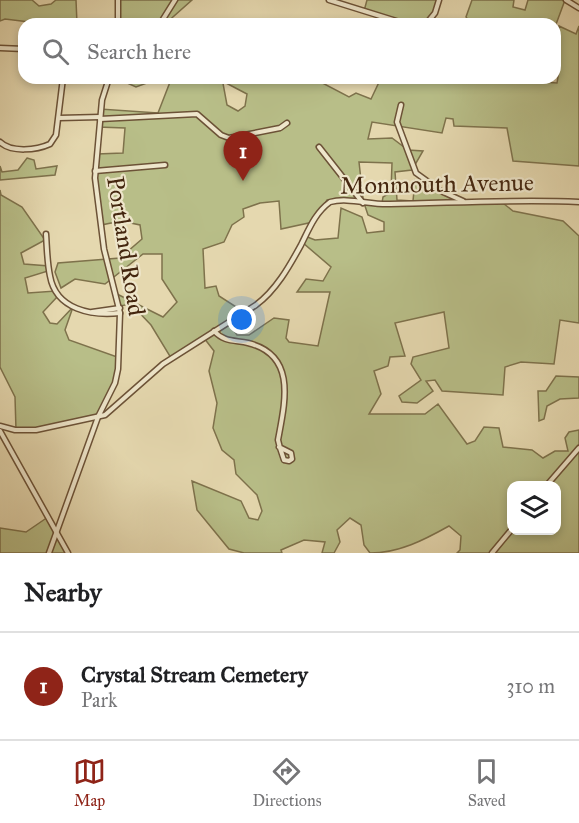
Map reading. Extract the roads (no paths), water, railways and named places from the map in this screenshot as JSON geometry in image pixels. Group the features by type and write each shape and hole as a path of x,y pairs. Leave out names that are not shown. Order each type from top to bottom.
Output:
{"street":[{"path":"118,0 118,18"},
{"path":"164,18 175,0"},
{"path":"329,0 387,18"},
{"path":"431,18 439,0"},
{"path":"566,0 579,8"},
{"path":"0,48 18,49"},
{"path":"0,142 10,148 39,148 49,145 56,135 62,84"},
{"name":"Portland Road","path":"49,553 98,417 116,379 120,311 104,249 95,171 103,92 106,84"},
{"path":"401,105 397,122 416,173 441,191 464,202"},
{"path":"59,118 197,114 229,138 280,128 286,123"},
{"path":"319,147 363,203"},
{"path":"95,171 165,165"},
{"name":"Monmouth Avenue","path":"98,417 113,409 163,364 268,295 284,273 314,218 327,204 338,200 389,204 526,200 579,202"},
{"path":"46,234 50,276 55,291 69,305 91,313 102,315 120,311"},
{"path":"214,331 224,340 265,349 282,369 285,383 279,447"},
{"path":"0,429 36,430 98,417"},
{"path":"0,429 68,553"},
{"path":"551,481 579,448"},
{"path":"492,553 507,535"}],"place":[{"name":"Crystal Stream Cemetery","path":"243,181"}]}
